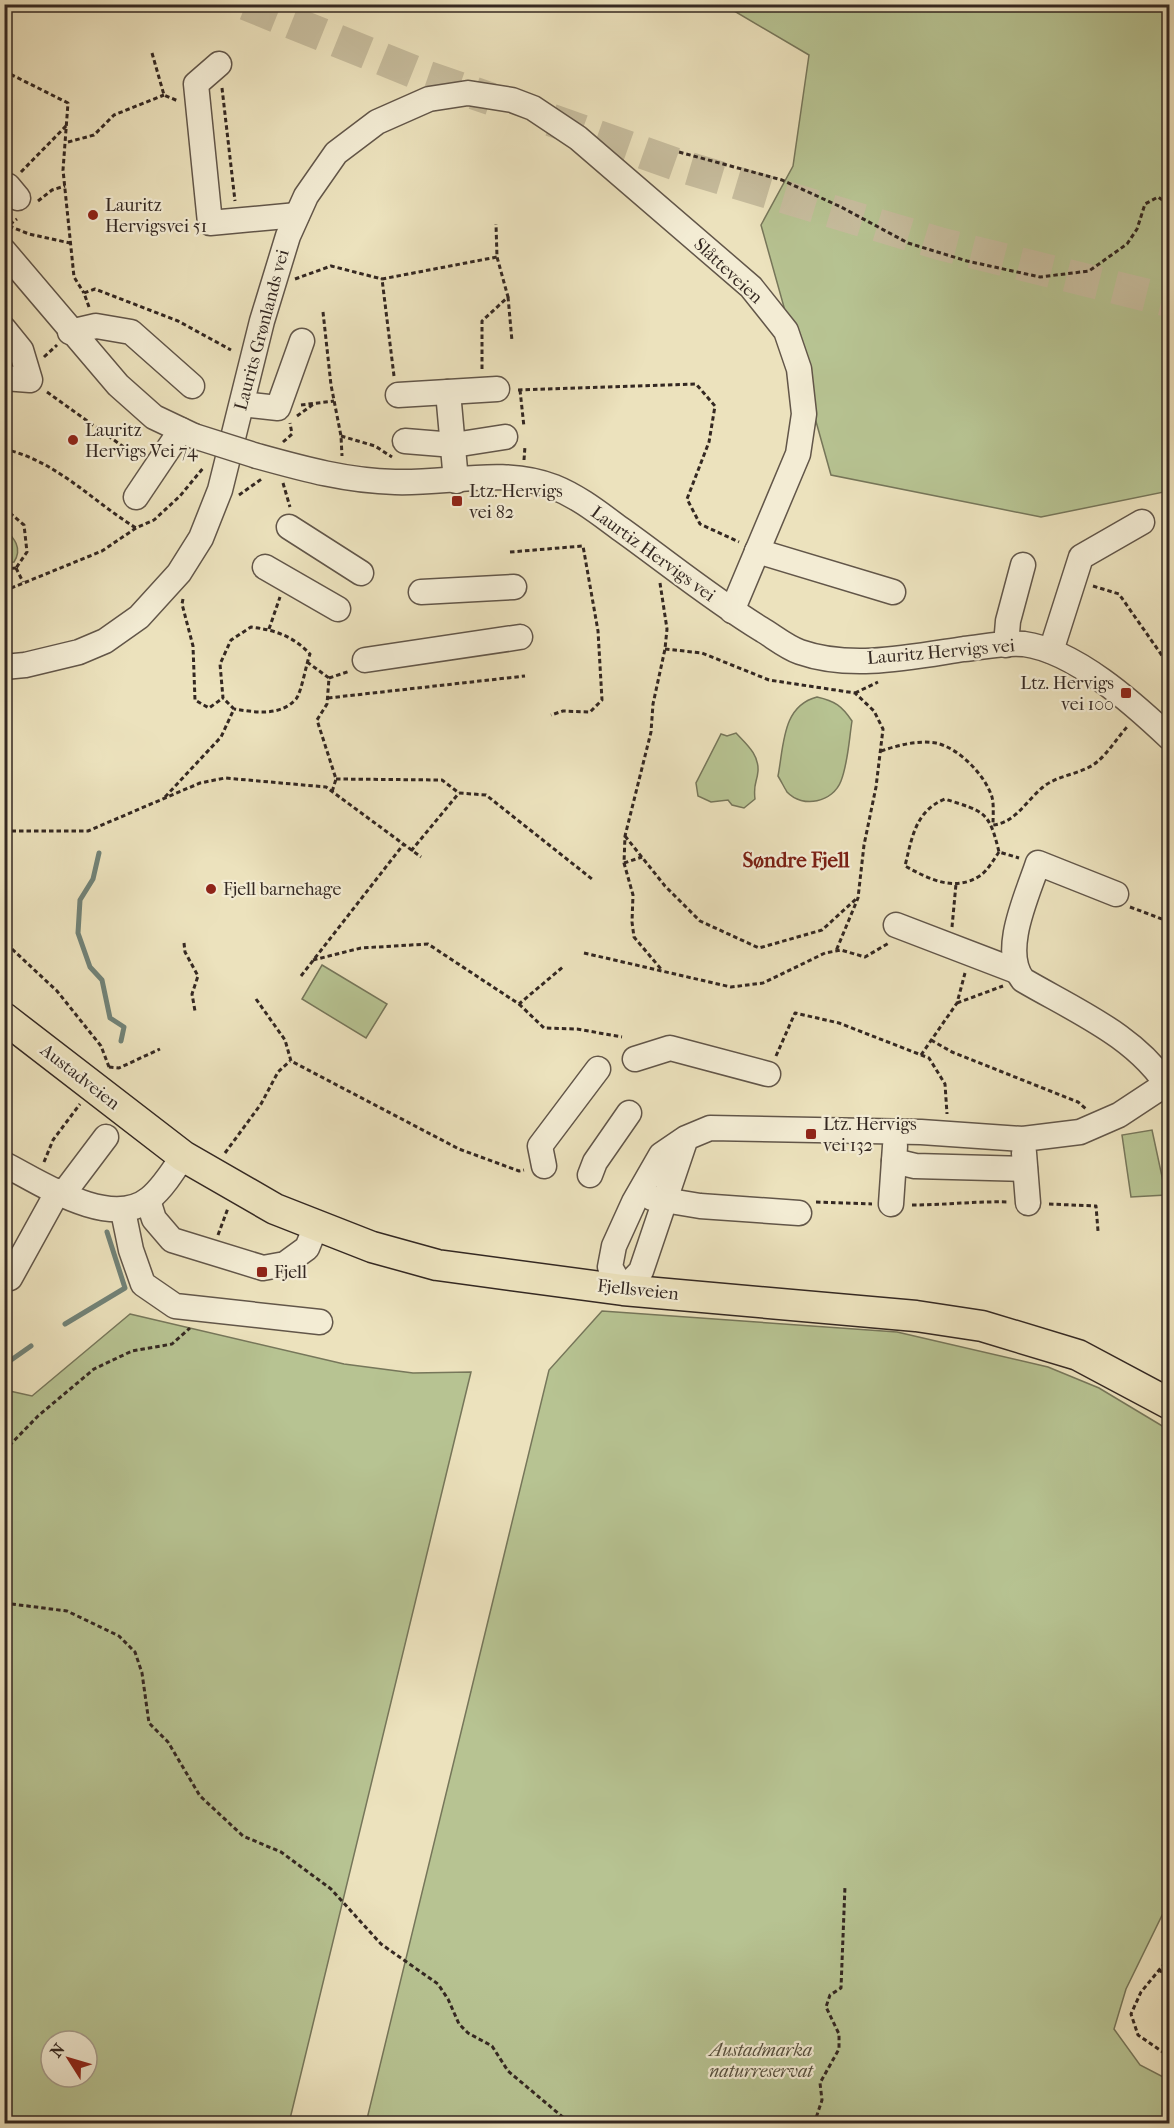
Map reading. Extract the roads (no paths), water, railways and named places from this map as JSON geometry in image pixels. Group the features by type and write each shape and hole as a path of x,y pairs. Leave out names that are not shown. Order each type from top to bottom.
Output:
{"main road":[{"name":"Austadveien","path":"4,1018 128,1114"},
{"name":"Fjellsveien","path":"128,1114 183,1156 232,1186 316,1226 372,1247 437,1265 623,1290 916,1316 982,1326 1078,1355 1170,1404"}],"street":[{"path":"219,64 196,84 196,109 210,223 297,215"},
{"name":"Laurits Grønlands vei","path":"4,666 25,665 79,652 105,641 139,617 173,579 201,538 213,509 228,459 272,287 297,215 319,174 356,135 377,122 429,99 468,93 512,100 533,108 578,138"},
{"name":"Slåtteveien","path":"578,138 751,287 786,331 799,369 804,414 798,454 732,611"},
{"path":"4,251 70,332 118,385 154,417 188,433 155,470 136,497"},
{"path":"70,332 96,326 131,332 192,386"},
{"path":"4,329 21,350 30,380 4,378"},
{"path":"242,405 283,417 302,341"},
{"path":"398,395 489,389"},
{"path":"448,392 456,481"},
{"name":"Laurtiz Hervigs vei","path":"188,433 269,460 342,478 398,483 512,477 553,486 582,501 732,611"},
{"path":"405,441 454,446 505,437"},
{"path":"1051,651 1081,556 1142,522"},
{"path":"288,527 361,573"},
{"path":"757,551 893,592"},
{"path":"1006,645 1008,621 1023,565"},
{"path":"265,567 338,609"},
{"path":"421,592 514,587"},
{"name":"Lauritz Hervigs vei","path":"732,611 798,651 839,661 909,657 1023,644 1051,651 1071,660 1140,712 1170,738"},
{"path":"360,665 520,637"},
{"path":"1013,970 1013,941 1038,863 1116,894"},
{"path":"686,1138 641,1271 623,1290 610,1267 614,1246 638,1197 662,1155 686,1138 710,1128 896,1132 1023,1139 1080,1132 1119,1115 1168,1084 1142,1055 1117,1036 1023,980 1013,970 896,925"},
{"path":"635,1059 670,1048 768,1074"},
{"path":"544,1166 540,1146 598,1069"},
{"path":"590,1174 595,1162 629,1113"},
{"path":"891,1204 896,1132"},
{"path":"10,1278 60,1192 106,1137"},
{"path":"1023,1139 1028,1203"},
{"path":"4,1164 83,1203 123,1211 148,1200 183,1156"},
{"path":"894,1161 915,1166 1025,1169"},
{"path":"638,1197 667,1198 700,1206 800,1213"},
{"path":"148,1200 154,1219 172,1240 263,1268 285,1264 307,1248 316,1226"},
{"path":"123,1211 131,1250 143,1284 174,1306 320,1322"}],"waterway":[{"path":"99,853 93,879 80,900 78,933 90,967 102,980 110,1018 124,1027 121,1041"},
{"path":"65,1324 125,1288 107,1232"},
{"path":"4,1365 31,1346"}],"tunnel":[{"path":"246,4 427,77 491,99"},
{"path":"551,120 681,166 941,244 1170,301"}],"place":[{"name":"Lauritz Hervigsvei 51","path":"93,215"},
{"name":"Lauritz Hervigs Vei 74","path":"73,440"},
{"name":"Ltz. Hervigs vei 82","path":"457,501"},
{"name":"Ltz. Hervigs vei 100","path":"1126,693"},
{"name":"Fjell barnehage","path":"211,889"},
{"name":"Ltz. Hervigs vei 132","path":"811,1134"},
{"name":"Fjell","path":"262,1272"}],"district":[{"name":"Søndre Fjell","path":"796,860"}],"park label":[{"name":"Austadmarka naturreservat","path":"761,2060"}]}
